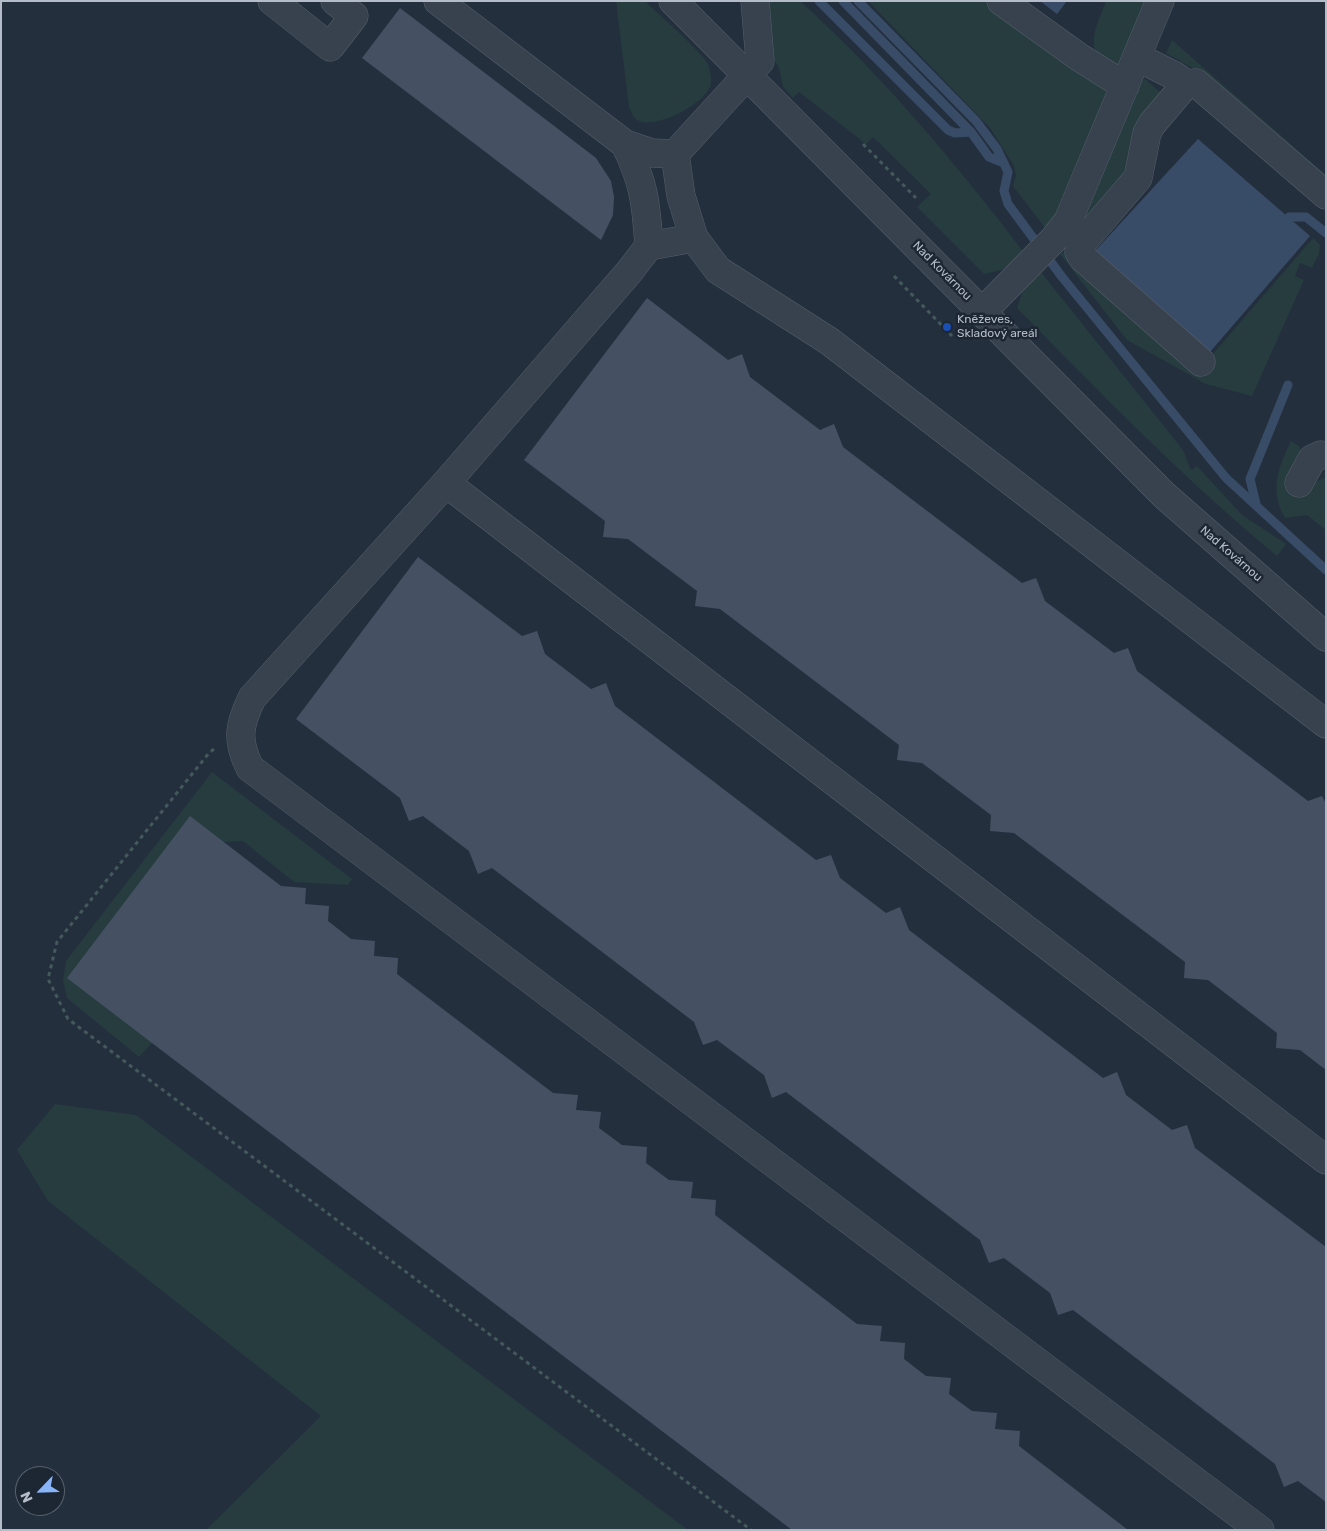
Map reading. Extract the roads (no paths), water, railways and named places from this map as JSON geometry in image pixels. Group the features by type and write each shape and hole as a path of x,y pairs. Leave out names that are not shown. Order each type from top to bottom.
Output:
{"street":[{"path":"272,1 330,47 354,16 335,1"},
{"path":"438,1 625,144 652,153 675,154"},
{"name":"Nad Kovárnou","path":"673,1 1164,495 1326,637"},
{"path":"675,154 757,65 760,55 755,1"},
{"path":"1001,1 1079,57 1125,86"},
{"path":"1065,239 1074,210 1160,1"},
{"path":"1137,57 1175,76 1186,84"},
{"path":"982,312 1032,262 1065,239 1135,184 1138,178 1146,132 1186,84 1192,82 1201,86 1326,195"},
{"path":"625,144 639,172 645,196 649,246 629,272 446,483 252,698 241,721 240,740 244,755 250,768 1260,1530"},
{"path":"675,154 681,196 694,238 718,270 829,341 1326,724"},
{"path":"649,246 694,238"},
{"path":"1065,239 1083,258 1201,362"},
{"path":"1299,483 1312,459 1324,452"},
{"path":"446,483 1326,1160"}],"water":[{"path":"1040,1 1067,1 1057,14"},
{"path":"1198,139 1310,236 1210,352 1095,251"}],"waterway":[{"path":"819,1 948,130 955,133 971,132"},
{"path":"843,1 971,132 989,157 1004,163"},
{"path":"858,1 976,121 997,149 1008,172 1004,191 1008,204 1062,277 1226,478 1326,570"},
{"path":"1289,217 1306,217 1326,233"},
{"path":"1256,504 1250,479 1288,385"}],"place":[{"name":"Kněževes, Skladový areál","path":"947,327"}]}
